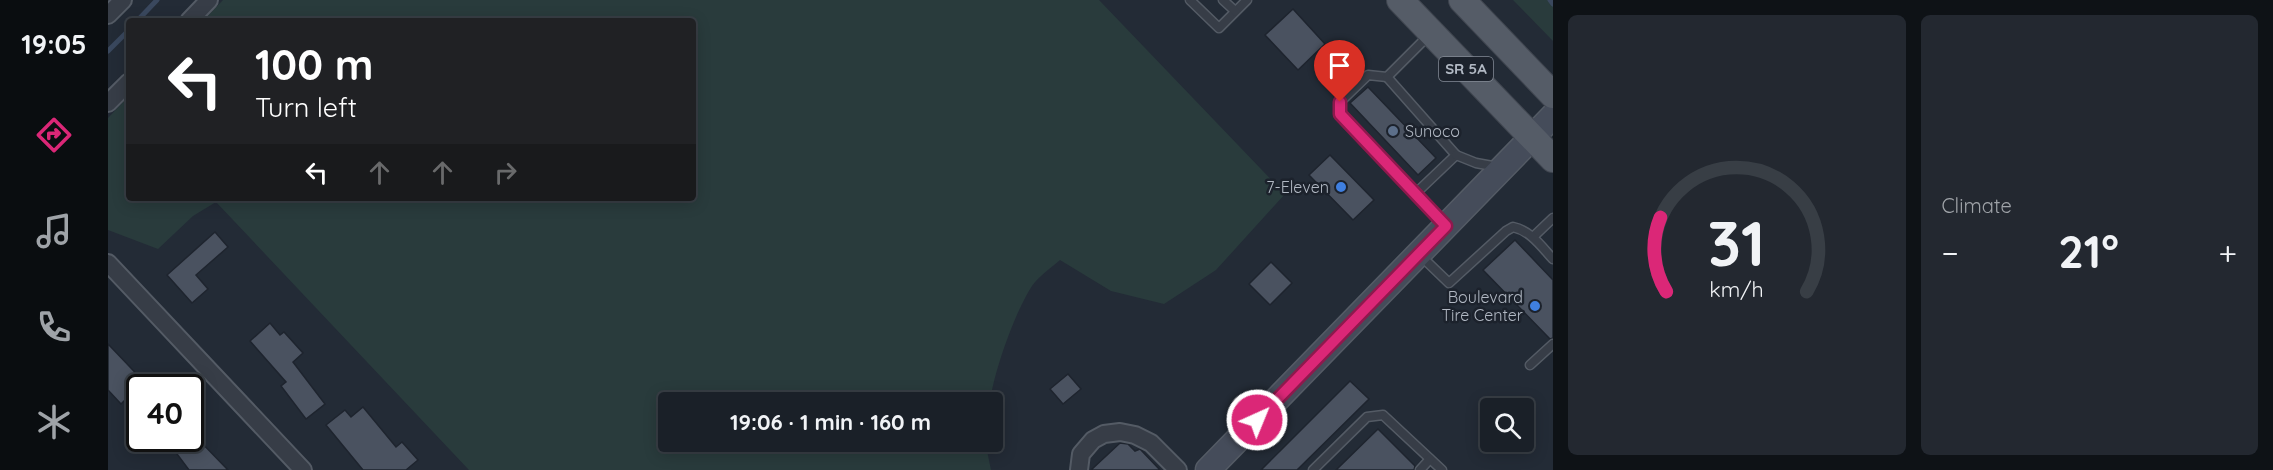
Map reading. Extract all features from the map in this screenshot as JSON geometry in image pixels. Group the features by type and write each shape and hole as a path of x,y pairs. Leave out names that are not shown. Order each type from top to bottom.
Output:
{"main road":[{"name":"SR 5A","path":"1400,0 1553,159"},
{"name":"SR 5A","path":"1462,0 1553,95"}],"street":[{"path":"108,15 123,0"},
{"path":"192,18 209,0"},
{"path":"108,103 126,85"},
{"path":"1208,470 1553,116"},
{"path":"108,263 303,470"},
{"path":"1079,470 1081,454 1093,440 1120,432 1135,435 1151,443 1178,470"}],"lane":[{"path":"1190,0 1219,28 1247,0"},
{"path":"1223,0 1235,11"},
{"path":"1387,77 1432,33"},
{"path":"1446,226 1340,114 1340,102 1368,75 1387,77 1456,155 1476,163 1502,168"},
{"path":"1415,194 1456,155"},
{"path":"1533,237 1553,218"},
{"path":"1418,254 1449,283 1513,227 1523,229 1553,259"},
{"path":"1530,365 1553,344"},
{"path":"1313,470 1367,417 1383,415 1442,470"},
{"path":"1420,470 1430,459"}],"shaded area":[{"path":"223,0 1099,0 1285,194 1216,270 1164,304 1111,291 1060,260 1038,279 1025,297 1012,326 992,392 658,392 658,452 987,452 991,470 469,470 216,202 193,216 158,249 108,230 108,118 126,99 126,201 696,201 696,18 206,18"},
{"path":"1513,0 1553,0 1553,41"}],"building":[{"path":"1293,9 1325,44 1298,70 1265,35"},
{"name":"Sunoco","path":"1368,87 1436,158 1418,175 1350,103"},
{"name":"7-Eleven","path":"1330,155 1374,200 1353,220 1309,175"},
{"path":"215,232 228,247 196,275 208,289 192,303 167,275"},
{"name":"Boulevard Tire Center","path":"1515,240 1553,280 1553,338 1550,339 1483,270"},
{"path":"1271,262 1292,283 1270,305 1249,284"},
{"path":"270,323 280,335 284,332 303,353 293,362 325,404 306,419 281,386 286,382 250,341"},
{"path":"108,344 137,374 126,374 126,399 121,404 108,390"},
{"path":"1068,374 1081,389 1063,404 1050,389"},
{"path":"1350,381 1369,399 1297,470 1261,470"},
{"path":"363,407 396,447 402,442 418,460 406,470 363,470 326,425 345,410 351,417"},
{"path":"1378,429 1415,466 1414,470 1336,470"},
{"path":"1120,443 1128,444 1135,451 1140,449 1160,470 1091,470"},
{"path":"204,445 228,470 189,470 176,452 204,452"}],"waterway":[{"path":"140,18 157,0"},
{"path":"1550,0 1553,4"},
{"path":"108,51 126,33"}],"place":[{"name":"Sunoco","path":"1393,131"},
{"name":"7-Eleven","path":"1341,187"},
{"name":"Boulevard Tire Center","path":"1535,306"}],"route":[{"path":"1257,420 1446,226 1340,114 1340,102"}]}
